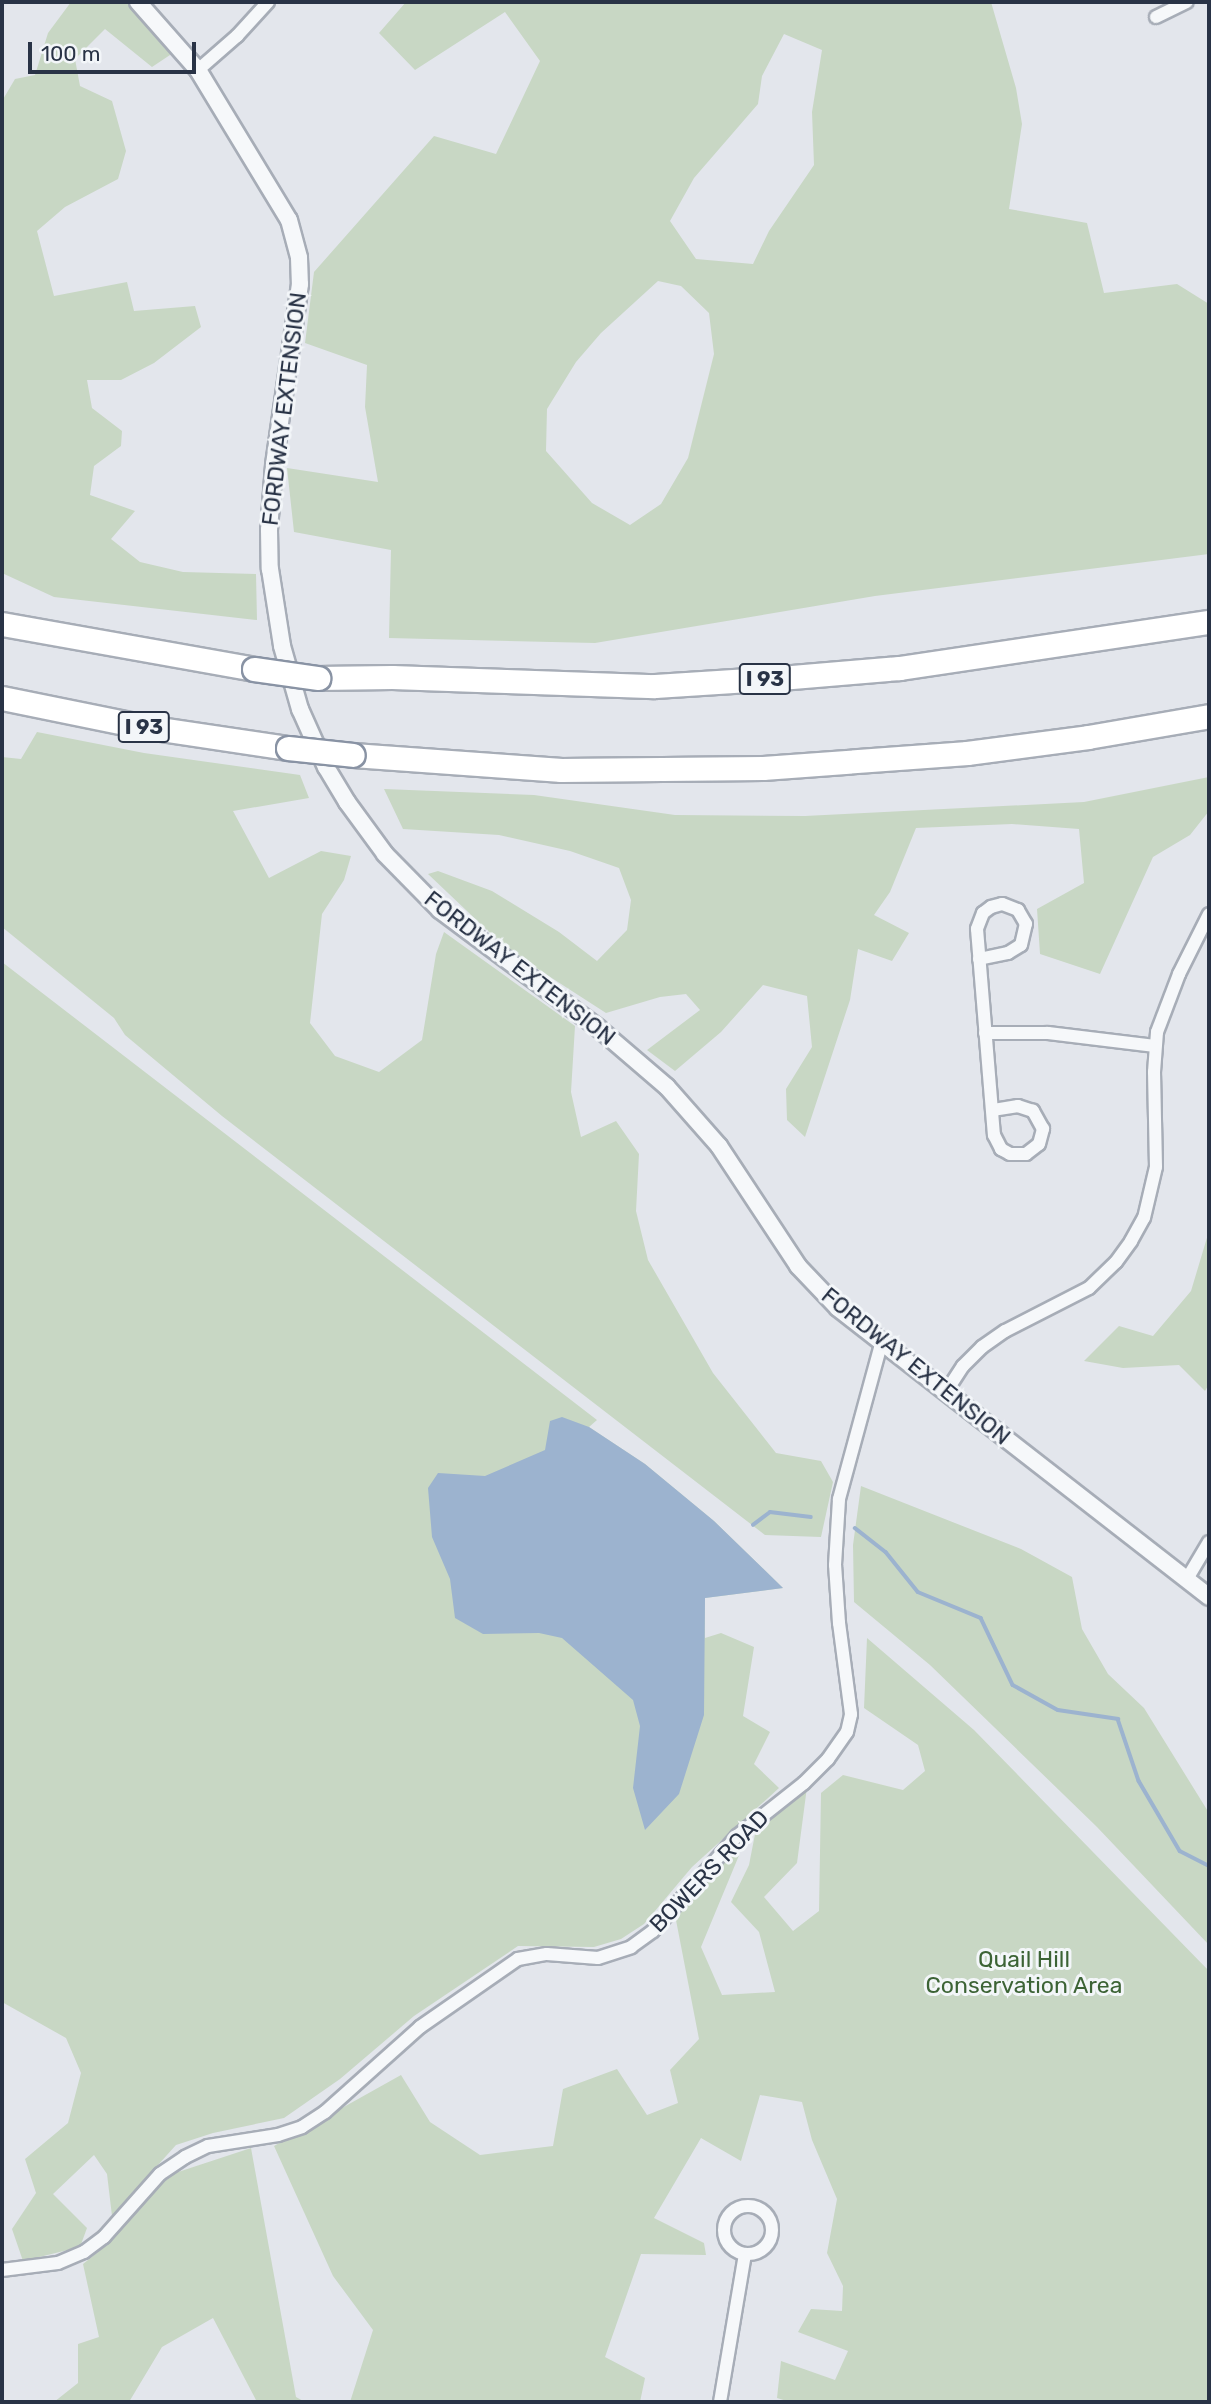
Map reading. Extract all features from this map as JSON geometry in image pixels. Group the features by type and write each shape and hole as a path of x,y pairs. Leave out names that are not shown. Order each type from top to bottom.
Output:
{"highway":[{"name":"I 93","path":"2,624 318,678 392,677 654,685 900,668 1209,622"},
{"name":"I 93","path":"2,698 140,726 288,748 561,769 776,768 1007,748 1209,716"}],"street":[{"name":"FORDWAY EXTENSION","path":"138,2 198,70 278,197 289,220 299,258 298,310 270,504 270,569 287,667 300,709 326,767 361,823 421,892 470,934 618,1044 667,1087 719,1146 798,1266 838,1308 1209,1597"},
{"path":"198,70 237,36 268,2"},
{"path":"1156,17 1187,2"},
{"path":"979,960 1008,953 1021,944 1026,924 1018,910 1002,904 991,906 983,913 977,929 979,960 985,1033 994,1135 1001,1149 1021,1155 1039,1144 1042,1124 1033,1111 1018,1106 992,1110"},
{"path":"946,1392 962,1366 982,1346 1005,1331 1089,1288 1116,1262 1132,1241 1148,1206 1156,1167 1155,1046 1168,1000 1209,914"},
{"path":"985,1033 1048,1033 1155,1046"},
{"name":"BOWERS ROAD","path":"2,2270 58,2263 84,2252 104,2237 160,2174 208,2146 278,2135 302,2127 325,2112 420,2027 518,1959 547,1954 598,1958 631,1947 653,1931 737,1836 804,1783 828,1759 846,1732 851,1714 838,1623 835,1565 839,1499 881,1344"},
{"path":"1188,1579 1209,1542"},
{"path":"720,2402 745,2254"}],"green space":[{"path":"71,2 127,2 176,51 152,67 105,29 75,59 80,86 112,101 126,151 118,179 65,207 37,231 54,296 127,282 134,311 195,306 201,327 154,363 121,380 87,380 92,408 122,431 121,446 94,466 90,495 135,511 111,539 140,562 183,572 256,574 257,620 54,597 2,573 2,101 15,79 35,75 48,33"},
{"path":"406,2 991,2 1016,88 1022,124 1009,209 1087,223 1104,293 1177,284 1209,304 1209,554 875,596 595,643 389,638 391,550 294,532 287,468 378,482 365,407 367,365 305,343 314,272 434,136 496,154 540,61 505,12 415,70 379,33","holes":["784,34 822,50 812,112 814,165 769,231 753,264 696,259 670,221 694,178 758,104 762,76","658,281 681,286 709,313 714,354 688,458 661,504 630,525 592,503 546,451 547,409 576,362 601,333"]},
{"path":"37,732 144,753 300,775 309,798 233,811 269,878 321,851 351,856 344,880 322,914 310,1023 335,1056 379,1072 422,1040 436,954 444,932 575,1026 571,1092 581,1137 616,1121 639,1154 636,1211 648,1260 713,1373 776,1453 821,1461 833,1482 821,1537 765,1535 222,1116 125,1035 114,1018 2,927 2,757 21,759"},
{"path":"1209,777 1209,811 1190,835 1153,857 1100,974 1040,954 1037,909 1084,883 1079,829 1012,824 916,828 890,892 874,915 909,933 892,961 858,949 850,1000 805,1137 787,1120 786,1089 812,1047 807,996 763,985 721,1032 675,1071 647,1050 700,1010 686,994 660,997 606,1013 507,949 428,874 438,871 492,891 559,932 597,961 627,930 631,900 619,868 570,851 499,835 403,829 384,789 534,795 675,815 805,816 1084,802"},
{"path":"2,962 597,1420 589,1427 645,1464 714,1521 783,1588 705,1598 705,1638 721,1633 754,1647 743,1716 770,1732 754,1764 779,1788 692,1867 644,1924 621,1939 594,1947 518,1946 414,2016 340,2079 284,2118 213,2133 176,2145 112,2216 107,2174 94,2155 53,2194 87,2228 80,2247 23,2261 12,2229 36,2193 25,2159 68,2123 81,2073 66,2038 2,2002"},
{"path":"1209,1231 1209,1384 1205,1391 1179,1365 1123,1368 1084,1361 1119,1326 1153,1336 1191,1291"},
{"path":"861,1486 1021,1549 1072,1577 1082,1629 1108,1674 1144,1708 1209,1813 1209,1945 1097,1827 930,1665 854,1602 853,1545"},
{"name":"Quail Hill Conservation Area","path":"867,1638 974,1730 1209,1971 1209,2402 790,2402 777,2398 781,2361 835,2380 848,2351 798,2332 811,2309 842,2311 843,2286 827,2253 837,2199 812,2140 802,2102 760,2095 741,2161 701,2138 654,2218 704,2243 706,2255 641,2254 605,2357 645,2378 640,2402 350,2402 373,2330 333,2276 274,2146 401,2075 430,2122 480,2155 553,2146 563,2089 617,2069 647,2115 678,2103 670,2070 699,2039 675,1915 737,1847 740,1853 701,1947 722,1995 775,1992 759,1932 731,1902 749,1865 756,1829 807,1787 797,1863 764,1897 793,1931 819,1911 821,1793 843,1775 903,1790 925,1771 918,1745 864,1708"},
{"path":"251,2148 296,2397 305,2402 257,2402 213,2318 162,2347 129,2402 54,2402 78,2383 78,2344 99,2337 83,2264 98,2252 166,2176"}],"water":[{"path":"562,1417 589,1427 645,1464 714,1521 783,1588 705,1598 704,1715 679,1794 645,1830 633,1788 640,1726 633,1700 562,1638 539,1633 483,1634 455,1618 450,1579 432,1537 428,1488 438,1473 485,1476 545,1450 550,1421"}],"waterway":[{"path":"753,1525 770,1512 811,1517"},
{"path":"855,1528 886,1552 918,1592 981,1618 1013,1685 1058,1710 1118,1719 1139,1781 1180,1851 1209,1866"}]}
